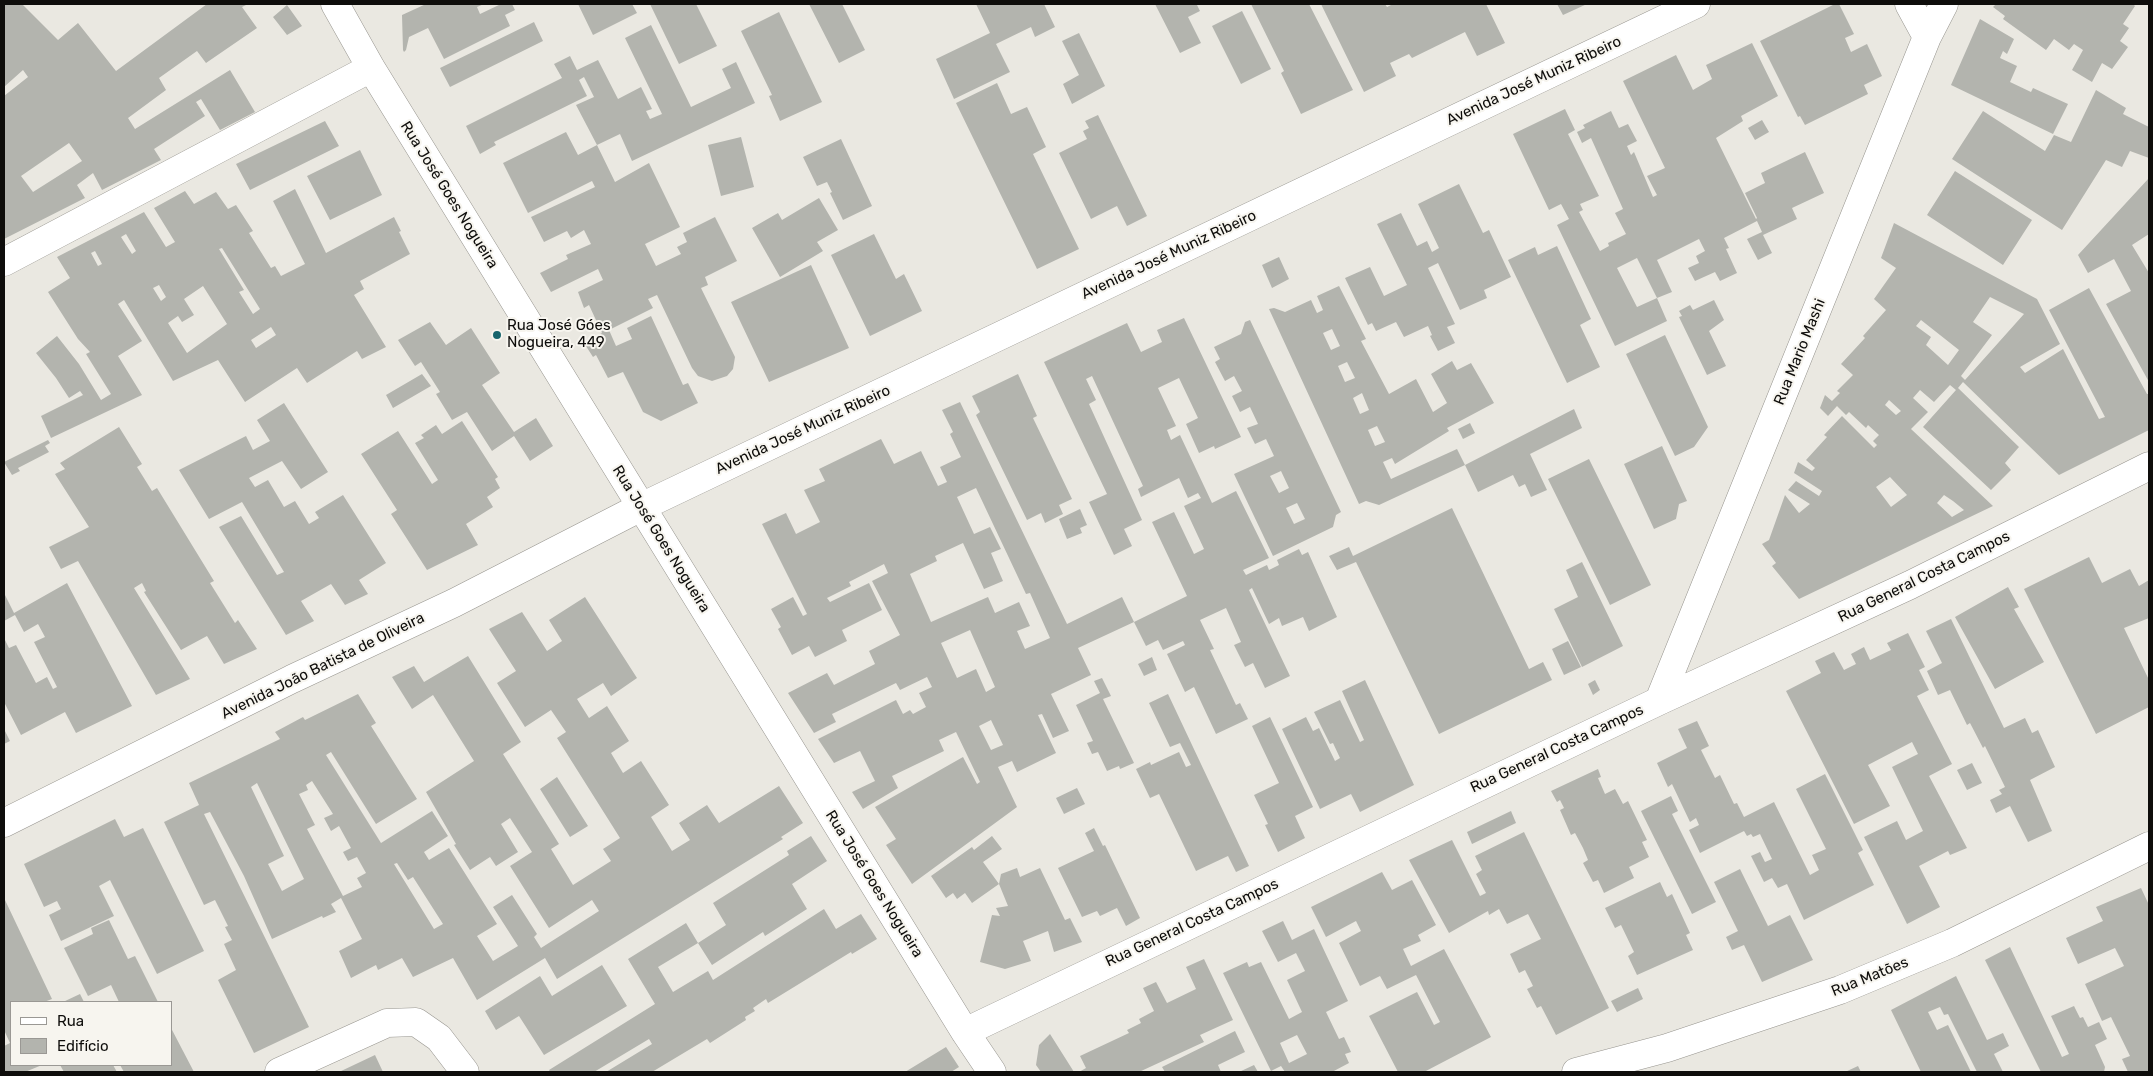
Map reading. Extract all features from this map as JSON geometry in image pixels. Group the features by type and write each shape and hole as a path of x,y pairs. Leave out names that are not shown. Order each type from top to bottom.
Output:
{"street":[{"name":"Rua José Goes Nogueira","path":"335,4 371,68 641,507 965,1032 992,1072"},
{"name":"Avenida José Muniz Ribeiro","path":"641,507 1696,4"},
{"path":"1909,4 1927,38"},
{"name":"Rua Mario Mashi","path":"1659,701 1927,38 1944,4"},
{"path":"4,262 371,68"},
{"name":"Rua General Costa Campos","path":"965,1032 1659,701 1910,585 2149,466"},
{"name":"Avenida João Batista de Oliveira","path":"4,823 292,680 454,603 641,507"},
{"name":"Rua Matões","path":"1576,1072 1667,1048 1840,990 1952,943 2149,846"},
{"path":"279,1072 387,1023 416,1022 439,1038 465,1072"}],"building":[{"path":"4,4 22,4 58,40 78,23 116,71 207,4 248,4 242,7 257,28 206,63 197,51 159,78 166,90 128,118 135,129 230,70 255,112 220,130 201,99 196,102 205,116 154,149 161,160 102,190 93,173 77,185 85,198 4,239 4,96 28,77 23,70 4,87","holes":["69,143 82,161 33,192 21,176"]},
{"path":"426,4 484,4 477,7 480,14 501,4 512,4 515,10 505,15 510,26 444,59 428,28 409,37 406,50 404,52 403,50 402,15"},
{"path":"578,4 632,4 637,13 593,35"},
{"path":"650,4 696,4 717,46 679,64"},
{"path":"809,4 842,4 865,50 839,63"},
{"path":"976,4 1044,4 1055,27 1035,37 1031,27 996,44 1010,72 954,99 936,59 990,33"},
{"path":"1155,4 1200,4 1197,5 1200,11 1188,17 1201,43 1180,53"},
{"path":"1251,4 1309,4 1353,90 1301,114 1281,73 1284,71"},
{"path":"1321,4 1385,4 1387,7 1393,4 1486,4 1505,43 1477,56 1465,32 1412,58 1409,54 1390,63 1396,76 1364,92"},
{"path":"1557,4 1587,4 1563,15"},
{"path":"1835,4 1839,4 1854,34 1845,38 1851,52 1867,44 1882,76 1864,85 1868,94 1805,125 1800,116 1798,117 1760,41"},
{"path":"1996,4 2133,4 2135,6 2123,24 2129,28 2120,41 2128,47 2112,69 2102,63 2092,82 2072,70 2083,50 2074,44 2069,50 2054,39 2046,50 2003,19 2005,16 1993,7"},
{"path":"287,5 302,26 287,35 273,17"},
{"path":"1242,11 1271,69 1241,84 1212,26"},
{"path":"779,12 822,102 780,121 769,96 772,95 741,31"},
{"path":"1980,19 2014,39 2007,54 2003,51 2000,58 2017,66 2010,82 2031,92 2033,88 2068,104 2053,134 1951,85"},
{"path":"534,22 543,41 450,87 440,68"},
{"path":"651,25 691,107 731,88 722,69 736,62 755,103 632,161 620,134 597,145 576,105 594,97 584,77 579,80 587,96 494,142 496,145 480,154 466,126 562,78 554,64 570,56 577,70 598,60 618,99 641,87 652,109 646,111 650,119 662,114 625,38"},
{"path":"1079,33 1105,86 1072,104 1063,84 1079,75 1062,41"},
{"path":"1752,43 1778,96 1741,116 1743,121 1716,138 1756,219 1745,193 1765,183 1761,173 1805,152 1824,193 1792,208 1797,219 1763,235 1772,253 1758,260 1747,239 1762,232 1757,221 1724,238 1729,248 1726,249 1737,273 1720,281 1715,272 1695,281 1688,268 1699,263 1696,256 1705,251 1699,239 1657,260 1672,292 1657,298 1667,321 1615,346 1557,225 1569,219 1561,204 1549,210 1513,134 1565,109 1575,130 1568,134 1599,196 1580,204 1583,210 1579,212 1600,251 1609,246 1608,243 1626,234 1615,213 1623,209 1591,138 1582,143 1577,132 1585,128 1583,125 1611,111 1619,128 1628,124 1637,141 1627,146 1631,155 1634,152 1653,197 1657,195 1647,176 1665,168 1623,81 1676,55 1693,90 1712,79 1706,65","holes":["1637,258 1657,298 1637,307 1617,268"]},
{"path":"997,83 1011,114 1027,107 1046,147 1033,154 1079,249 1037,269 956,103"},
{"path":"2096,90 2126,108 2123,114 2149,127 2149,158 2130,151 2122,167 2106,160 2062,230 1952,159 1983,111 2045,151 2054,135 2071,142"},
{"path":"1098,115 1147,216 1127,226 1117,206 1091,219 1059,153 1087,139 1083,131 1089,128 1085,121"},
{"path":"1762,120 1769,132 1755,140 1748,128"},
{"path":"325,121 339,146 250,190 236,164"},
{"path":"566,132 578,155 597,145 615,182 649,163 680,227 645,244 656,266 681,254 677,247 687,242 683,233 715,217 737,261 705,277 708,285 701,288 735,357 733,369 727,376 712,381 698,376 692,368 657,295 648,299 653,308 609,330 616,346 632,339 627,328 651,316 683,385 688,383 698,403 661,421 643,412 623,372 608,378 596,355 593,357 584,343 602,333 589,305 584,308 578,292 603,280 598,269 551,292 540,273 568,259 566,255 591,244 584,230 571,238 567,231 544,242 531,217 595,187 592,181 528,213 503,163"},
{"path":"741,137 754,187 721,196 708,145"},
{"path":"841,139 872,206 843,220 830,193 832,192 827,182 817,186 803,157"},
{"path":"360,150 382,195 330,220 307,176"},
{"path":"1955,171 2032,220 2003,265 1927,215"},
{"path":"2149,178 2149,234 2132,245 2149,273 2149,382 2106,304 2131,291 2114,259 2088,273 2078,255"},
{"path":"1459,184 1483,233 1489,230 1511,277 1484,290 1487,298 1460,310 1438,263 1428,268 1455,324 1447,327 1455,343 1438,351 1430,336 1432,335 1428,326 1404,337 1396,322 1376,331 1372,323 1368,325 1345,278 1370,267 1384,296 1407,285 1377,224 1401,213 1417,246 1427,241 1432,252 1439,248 1418,204"},
{"path":"295,189 326,253 394,217 410,254 360,281 364,289 354,295 386,347 362,359 357,351 307,383 297,368 245,402 218,360 173,381 124,300 118,304 142,341 118,356 142,395 51,438 41,416 83,395 80,391 69,398 36,353 57,336 79,364 101,400 111,394 86,354 90,352 78,339 48,292 70,278 57,257 144,212 166,247 175,242 154,208 185,191 194,204 216,192 228,209 236,205 253,231 249,233 271,268 275,266 281,276 305,264 273,201","holes":["126,234 136,251 132,254 121,237","222,248 260,309 253,314 239,292 244,290 219,249","95,251 102,264 98,266 91,253","159,285 166,297 161,301 153,288","203,286 227,324 187,353 168,323 178,316 182,322 194,315 184,299","271,327 276,335 256,348 251,340"]},
{"path":"819,198 838,230 817,242 823,251 780,277 752,228 778,213 782,220"},
{"path":"1894,223 2037,299 2060,344 2020,367 2025,373 2063,349 2099,419 2105,417 2049,310 2089,288 2147,394 2149,394 2149,430 2059,475 1963,382 1958,388 2019,447 2005,463 2011,470 1991,490 1923,427 1956,390 1950,385 1934,402 1920,390 1913,398 1928,412 1911,429 1993,506 1799,599 1772,566 1776,563 1762,544 1769,540 1785,495 1799,513 1810,504 1788,490 1796,481 1819,496 1822,491 1794,473 1798,462 1812,471 1815,468 1806,460 1827,437 1824,435 1842,416 1874,448 1877,445 1873,441 1879,435 1868,425 1866,428 1849,412 1846,415 1837,406 1828,416 1820,408 1825,395 1832,401 1840,393 1837,391 1853,375 1841,364 1865,338 1863,336 1886,310 1874,299 1896,268 1881,258","holes":["1990,297 2024,314 1965,380 1961,376 1992,335 1973,322","1921,320 1959,350 1948,365 1926,345 1931,337 1916,326","1889,400 1901,411 1896,415 1885,405","1890,477 1907,495 1891,507 1876,487","1944,495 1964,510 1952,517 1937,503"]},
{"path":"874,234 896,279 904,274 922,311 870,336 831,255"},
{"path":"1557,246 1591,319 1580,325 1600,367 1567,383 1508,260 1535,247 1538,255"},
{"path":"1279,257 1289,279 1272,288 1262,265"},
{"path":"811,265 849,348 769,382 731,302"},
{"path":"1339,286 1366,339 1361,341 1389,394 1416,379 1433,412 1447,403 1431,374 1452,361 1457,370 1471,363 1494,403 1447,428 1449,431 1395,464 1392,458 1383,462 1391,479 1457,449 1465,465 1379,505 1366,501 1359,504 1269,309 1274,308 1285,312 1311,300 1317,313 1323,310 1317,296","holes":["1332,329 1340,346 1331,350 1323,333","1347,362 1355,378 1345,382 1338,366","1362,393 1369,410 1360,414 1353,398","1377,426 1385,442 1375,446 1368,430"]},
{"path":"1714,300 1724,320 1709,331 1726,366 1707,375 1679,317 1682,316 1679,311 1690,305 1693,310"},
{"path":"1184,318 1241,437 1215,449 1214,446 1199,453 1186,424 1198,418 1179,378 1158,388 1176,426 1167,430 1171,440 1180,435 1212,503 1236,491 1269,558 1243,570 1246,575 1267,565 1269,570 1279,565 1277,560 1299,549 1302,555 1308,552 1337,617 1309,631 1303,617 1282,626 1279,618 1269,624 1252,588 1249,590 1290,676 1265,688 1253,663 1245,667 1234,645 1241,642 1226,608 1200,620 1214,649 1210,650 1236,705 1240,703 1248,719 1216,734 1194,687 1185,692 1167,654 1185,645 1183,641 1163,650 1158,640 1146,646 1134,622 1187,596 1152,522 1174,512 1194,554 1204,549 1184,506 1201,498 1198,493 1188,498 1179,478 1141,497 1138,489 1143,486 1092,376 1086,379 1096,400 1089,404 1142,520 1124,529 1132,546 1114,555 1089,502 1107,494 1044,362 1127,323 1141,352 1162,342 1157,330"},
{"path":"1250,320 1341,512 1336,515 1333,527 1273,556 1234,474 1274,456 1266,439 1255,444 1247,428 1258,424 1250,407 1240,412 1232,396 1242,391 1234,376 1225,381 1215,362 1220,359 1214,347 1241,334 1245,322","holes":["1281,471 1289,488 1279,493 1270,476","1297,503 1305,519 1294,524 1286,508"]},
{"path":"430,322 446,345 471,328 500,373 482,385 514,432 536,418 553,446 530,461 514,436 492,451 467,412 452,420 436,394 440,392 421,362 415,366 398,340"},
{"path":"1665,335 1708,427 1694,447 1675,456 1626,354"},
{"path":"422,374 431,386 393,408 386,395"},
{"path":"1018,374 1037,416 1033,418 1072,499 1059,505 1063,514 1045,523 1041,513 1027,520 976,415 980,412 972,396"},
{"path":"960,402 1067,624 1122,597 1134,622 1078,648 1091,675 1051,694 1069,731 1053,738 1042,714 1038,715 1056,753 1017,772 1012,761 998,767 1017,807 912,884 886,845 896,839 875,807 963,757 977,784 980,782 956,732 939,740 944,751 892,776 898,788 863,809 852,792 875,781 860,751 834,763 818,739 896,700 903,714 910,710 913,714 926,707 919,693 932,687 927,677 900,690 896,683 832,714 836,722 814,733 788,693 827,673 834,685 875,664 869,651 900,635 872,581 888,573 884,564 849,582 851,586 827,598 830,602 869,583 882,610 842,630 847,641 815,657 809,646 792,655 778,629 781,627 771,609 793,597 803,616 807,614 762,524 786,513 796,534 820,522 804,490 825,481 819,469 881,439 894,464 921,451 938,486 947,482 940,467 961,457 950,434 953,432 942,410","holes":["976,488 1026,594 1030,593 1050,638 1025,649 1017,631 1030,626 1019,602 995,613 988,597 931,622 910,574 937,561 935,556 963,543 984,589 1003,581 991,553 1001,549 990,527 974,534 957,497","970,630 995,687 986,692 976,669 957,678 941,643","991,720 1003,745 991,750 979,726"]},
{"path":"284,403 328,472 301,489 282,461 249,478 255,487 268,480 284,507 295,501 309,524 319,518 315,512 343,495 386,563 359,580 368,594 345,605 331,584 301,601 314,621 286,635 219,527 241,516 277,575 284,572 242,502 209,519 179,470 246,436 253,450 270,441 257,420"},
{"path":"1574,409 1582,428 1530,454 1547,490 1531,497 1525,484 1519,487 1513,475 1478,492 1465,465"},
{"path":"462,421 498,477 495,479 500,488 487,497 493,507 466,524 478,545 427,570 391,514 397,510 361,454 398,431 432,484 438,480 415,443 424,438 421,435 436,425 442,434"},
{"path":"1470,423 1475,433 1463,439 1458,429"},
{"path":"119,427 142,464 137,467 152,491 157,488 214,581 210,583 235,623 238,620 257,649 224,664 207,636 181,650 144,592 146,591 142,583 134,588 190,679 156,695 78,561 61,569 49,547 89,527 55,474 65,469 60,463"},
{"path":"48,440 50,443 45,446 49,452 18,468 20,471 12,475 4,462"},
{"path":"1662,446 1687,501 1679,504 1676,519 1654,529 1624,464"},
{"path":"1589,459 1651,585 1610,605 1548,479"},
{"path":"1452,508 1529,669 1543,662 1552,680 1439,734 1356,562 1337,570 1329,556 1349,547 1353,556"},
{"path":"1080,509 1087,525 1080,528 1082,533 1067,539 1059,519"},
{"path":"2089,557 2102,583 2130,569 2139,586 2149,580 2149,618 2124,628 2149,680 2149,707 2096,734 2024,589"},
{"path":"1582,562 1623,646 1582,667 1554,609 1578,597 1566,570"},
{"path":"67,583 132,706 76,733 65,712 21,735 4,702 4,638 9,648 16,645 36,683 47,677 53,689 57,687 34,642 45,637 38,624 24,632 15,615 4,621 4,593 14,613"},
{"path":"2008,587 2019,607 2014,609 2044,662 1995,689 1955,617"},
{"path":"585,597 637,678 611,696 603,683 577,699 589,718 607,706 629,741 611,753 623,773 641,761 669,805 651,817 672,851 690,840 679,823 707,805 719,823 779,786 803,823 781,837 783,839 557,979 545,958 477,1000 453,958 413,977 402,958 378,970 376,965 351,978 339,951 362,939 341,898 331,904 336,912 323,918 322,916 272,939 244,876 210,812 204,814 309,1027 254,1053 218,980 236,970 224,944 232,940 225,927 228,926 215,900 204,905 164,822 199,805 189,783 280,739 275,732 303,717 305,720 358,694 376,723 371,726 417,799 376,824 331,752 326,755 381,843 432,811 448,836 424,852 429,860 449,848 497,924 477,936 493,961 518,946 493,907 512,895 537,934 534,937 541,948 599,911 592,900 549,928 510,866 532,852 510,818 501,824 518,852 496,866 490,857 470,870 454,845 456,844 426,792 474,761 433,695 412,709 392,677 414,666 424,682 468,656 521,742 503,754 559,844 551,849 573,885 611,861 603,849 620,838 557,738 566,732 551,710 525,727 497,683 516,671 489,629 522,612 547,651 562,641 549,620","holes":["312,781 333,814 324,818 331,831 339,826 351,848 343,852 348,861 357,857 366,873 357,878 362,887 343,896 307,829 315,825 299,794 308,790 306,785","257,783 304,879 282,891 268,864 284,856 251,787","397,863 408,880 413,877 443,924 434,929 394,864"]},
{"path":"1951,619 2004,728 2025,718 2032,733 2038,730 2055,767 2030,780 2052,831 2028,842 2010,806 1996,813 1990,800 2002,794 1999,790 2005,787 1985,746 1983,748 1970,723 1967,725 1950,690 1938,695 1927,671 1942,663 1926,631"},
{"path":"1908,633 1925,667 1919,670 1929,690 1917,696 1952,764 1929,776 1967,848 1950,855 1948,851 1919,866 1940,907 1907,924 1864,837 1897,821 1906,840 1923,831 1892,767 1918,754 1912,742 1868,765 1890,806 1854,824 1786,691 1821,673 1815,661 1834,652 1844,670 1856,664 1851,654 1864,647 1870,660 1891,650 1887,643"},
{"path":"1568,641 1581,667 1564,675 1552,649"},
{"path":"1152,657 1157,670 1144,676 1138,664"},
{"path":"1102,678 1111,696 1103,699 1134,763 1120,769 1119,766 1107,771 1098,752 1092,754 1087,743 1093,741 1076,705 1100,693 1094,681"},
{"path":"1365,680 1414,785 1360,812 1351,794 1320,809 1282,729 1306,717 1313,731 1319,728 1335,761 1340,758 1333,743 1330,744 1314,712 1340,700 1360,742 1364,740 1342,691"},
{"path":"1595,680 1600,690 1593,695 1588,684"},
{"path":"1168,694 1249,866 1236,872 1228,856 1196,871 1159,794 1150,798 1136,769 1150,762 1151,765 1179,752 1186,767 1191,765 1180,743 1170,747 1149,703"},
{"path":"1270,717 1313,807 1295,816 1305,838 1278,852 1265,825 1268,824 1254,795 1279,783 1252,726"},
{"path":"1697,721 1709,746 1701,750 1715,778 1720,775 1734,804 1737,803 1744,817 1774,802 1810,875 1819,870 1812,855 1826,849 1796,789 1825,774 1863,850 1858,853 1874,885 1804,920 1787,884 1778,888 1772,878 1764,882 1751,856 1760,852 1765,862 1772,859 1760,834 1753,837 1751,834 1747,836 1744,831 1700,853 1689,830 1699,825 1696,818 1690,822 1672,784 1668,787 1657,763 1687,748 1678,729"},
{"path":"4,729 10,741 4,744"},
{"path":"1972,763 1982,783 1967,790 1957,770"},
{"path":"1598,769 1601,777 1598,778 1605,794 1615,789 1623,804 1628,801 1647,840 1642,842 1649,857 1629,867 1634,878 1604,893 1598,880 1593,882 1583,863 1588,860 1583,848 1575,833 1571,835 1560,810 1564,808 1560,800 1557,802 1551,791"},
{"path":"557,777 588,826 570,837 540,789"},
{"path":"1077,788 1085,804 1064,814 1056,798"},
{"path":"1671,796 1678,811 1672,814 1716,902 1692,914 1641,811"},
{"path":"1511,811 1516,823 1472,844 1467,832"},
{"path":"115,819 124,837 143,828 204,951 157,974 110,880 99,886 114,916 61,941 49,915 61,909 57,901 44,907 24,864"},
{"path":"1094,828 1103,846 1105,845 1140,918 1126,926 1117,908 1100,916 1097,911 1082,917 1058,868 1094,851 1085,833"},
{"path":"1524,832 1609,1008 1556,1035 1541,1006 1537,1008 1527,989 1533,986 1525,970 1519,973 1510,954 1541,939 1528,914 1507,924 1499,909 1489,915 1488,911 1449,933 1409,860 1452,840 1480,896 1486,893 1476,874 1482,870 1475,856"},
{"path":"811,836 827,861 792,884 807,909 765,936 763,932 712,965 698,943 726,925 713,903 789,855 787,851"},
{"path":"992,836 1002,849 983,862 999,884 972,903 965,893 957,899 953,893 946,898 931,876 972,847 974,850"},
{"path":"1017,868 1020,877 1040,868 1065,920 1070,918 1082,942 1054,952 1048,931 1023,941 1031,961 1005,969 980,962 992,915 1000,916 996,908 1008,906 999,884 1001,874"},
{"path":"1740,869 1768,926 1790,915 1813,960 1762,982 1744,945 1732,950 1726,937 1738,931 1714,882"},
{"path":"1382,872 1392,890 1412,880 1436,925 1418,935 1421,941 1403,949 1411,966 1444,949 1491,1037 1424,1072 1398,1072 1369,1016 1417,992 1434,1025 1440,1022 1416,975 1387,989 1380,976 1360,986 1339,943 1361,931 1356,921 1326,937 1311,907"},
{"path":"1660,882 1667,897 1672,894 1690,933 1686,935 1693,950 1637,975 1628,956 1634,952 1621,925 1615,928 1605,908"},
{"path":"2141,888 2149,905 2149,1072 2128,1072 2122,1059 2130,1056 2111,1017 2102,1021 2085,984 2124,966 2115,948 2078,964 2066,938 2103,921 2096,907"},
{"path":"5,900 52,999 47,1001 10,1001 10,1043 4,1030"},
{"path":"824,909 836,929 861,914 877,939 852,954 851,952 768,1003 766,999 753,1008 755,1011 745,1017 746,1020 710,1043 707,1039 652,1072 606,1072 652,1044 649,1039 594,1072 550,1072 549,1070 655,1004 628,959 686,923 698,943 658,967 673,992 708,971 713,980"},
{"path":"109,920 128,959 135,956 158,1001 119,1001 111,985 88,996 64,948 93,934 91,928"},
{"path":"1283,921 1292,940 1314,929 1348,1001 1326,1012 1339,1039 1344,1037 1351,1052 1345,1054 1349,1063 1332,1072 1285,1072 1281,1066 1271,1071 1223,973 1247,962 1249,967 1261,962 1289,1019 1302,1012 1287,980 1305,971 1296,953 1278,962 1262,931","holes":["1297,1035 1307,1054 1289,1063 1280,1043"]},
{"path":"2010,947 2062,1057 2069,1054 2051,1016 2074,1006 2080,1018 2083,1017 2088,1027 2099,1022 2107,1039 2095,1045 2105,1067 2104,1072 2041,1072 1985,960"},
{"path":"1204,959 1233,1020 1200,1035 1204,1042 1139,1072 1079,1072 1086,1068 1080,1056 1129,1033 1127,1030 1141,1023 1139,1019 1154,1011 1143,988 1156,982 1167,1003 1196,989 1186,967"},
{"path":"602,965 627,1006 544,1055 519,1016 496,1030 485,1011 540,976 552,996"},
{"path":"1956,976 1987,1040 2003,1033 2009,1046 1994,1054 2003,1072 1977,1072 1948,1014 1944,1015 1940,1007 1928,1012 1937,1030 1948,1025 1971,1072 1921,1072 1891,1010"},
{"path":"1638,988 1643,999 1617,1012 1611,1001"},
{"path":"80,994 84,1001 65,1001"},
{"path":"172,1030 194,1072 124,1072 121,1066 172,1066"},
{"path":"1235,1031 1245,1052 1218,1065 1221,1072 1165,1072 1162,1067"},
{"path":"1050,1034 1074,1072 1041,1072 1036,1065 1039,1045"},
{"path":"10,1043 10,1066 40,1066 25,1072 4,1072 4,1046"},
{"path":"946,1047 959,1067 951,1072 905,1072"},
{"path":"375,1055 383,1072 339,1072"},
{"path":"1254,1065 1258,1072 1239,1072"},
{"path":"61,1066 114,1066 117,1072 64,1072"},
{"path":"1858,1066 1861,1072 1845,1072"}],"place":[{"name":"Rua José Góes Nogueira, 449","path":"497,335"}]}
